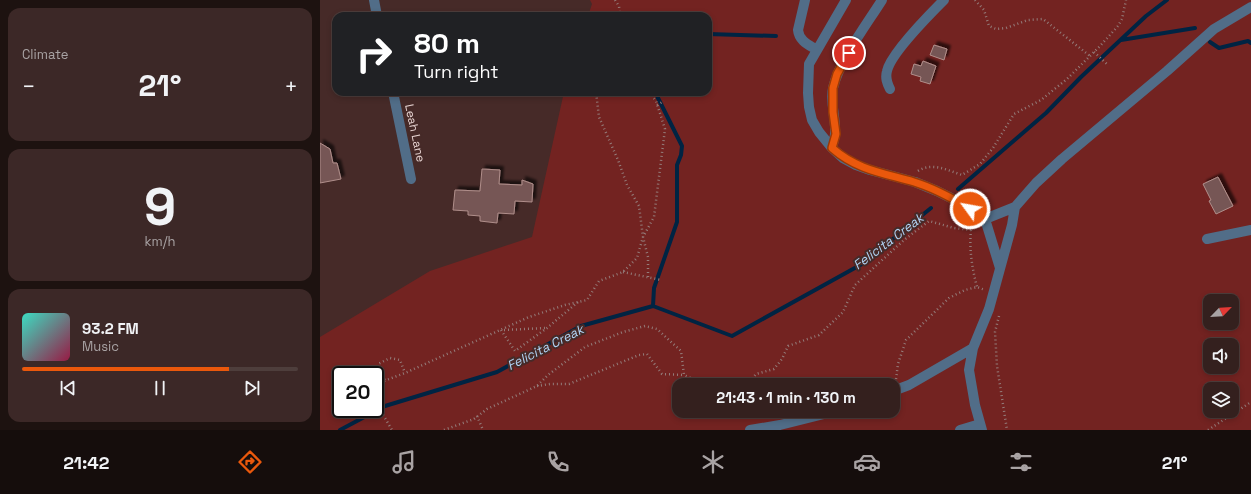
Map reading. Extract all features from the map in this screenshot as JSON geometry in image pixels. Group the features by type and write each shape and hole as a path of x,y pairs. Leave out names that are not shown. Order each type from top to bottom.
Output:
{"street":[{"path":"374,0 376,12"},
{"path":"805,0 798,34 804,42 817,50"},
{"path":"846,0 810,64 808,82 809,107 812,120 819,132 832,148 843,158 870,170 915,182 937,191 957,201 984,218 1000,268"},
{"path":"832,148 836,134 832,100 833,88 837,74 856,40 882,0"},
{"path":"890,89 886,80 887,71 892,59 928,16 944,0"},
{"path":"984,218 1015,207 1029,191 1062,160 1214,29 1251,7"},
{"name":"Leah Lane","path":"394,96 411,179"},
{"path":"960,430 981,427 975,405 969,370 973,348 989,309 1012,226 1015,207"},
{"path":"1207,239 1251,230"},
{"path":"900,388 909,385 973,348"},
{"path":"750,430 808,418"}],"path":[{"path":"615,0 619,6 620,12"},
{"path":"975,0 984,10 989,26 996,29 1006,28 1024,20 1043,19 1090,56"},
{"path":"915,182 916,172 925,167 939,167 962,175 980,164 994,148 1014,114 1041,100 1067,79 1090,56 1096,53 1122,19 1126,0"},
{"path":"1096,53 1108,65"},
{"path":"596,96 599,117 628,185 639,206 642,237 648,257 648,277"},
{"path":"405,373 400,360 390,358 378,364 378,371 385,380 405,373 529,317 565,305 587,300 599,281 623,272 637,258 642,237 654,217 663,151 665,129 656,101 652,96"},
{"path":"657,105 664,101"},
{"path":"896,378 898,364 906,340 949,298 965,290 977,287 973,274 969,247 971,230 984,218"},
{"path":"753,378 756,374 774,369 782,360 788,346 819,334 843,312 855,285 904,240 929,221 954,228 971,230"},
{"path":"623,272 661,280"},
{"path":"501,330 515,350 548,328 579,302"},
{"path":"1000,313 995,332 996,359 1007,430"},
{"path":"537,386 548,375 585,347 623,332 645,326 657,329 681,351 684,375"},
{"path":"501,330 548,328"},
{"path":"444,430 477,416 487,409 537,386 569,384 639,355 647,354 662,374 684,375 691,378"},
{"path":"1208,430 1251,402"},
{"path":"384,415 392,430"},
{"path":"477,416 483,430"}],"shaded area":[{"path":"590,0 1251,0 1251,430 320,430 320,337 430,271 532,237 563,96 712,96 712,12 589,12 592,4"}],"building":[{"path":"934,45 947,49 944,60 930,55"},
{"path":"923,61 936,66 930,84 920,81 921,77 911,74 914,64 921,66"},
{"path":"320,143 330,149 333,163 337,163 341,179 320,183"},
{"path":"482,169 500,170 499,184 522,185 522,180 533,184 532,202 515,201 514,214 498,213 497,223 480,221 480,216 468,215 468,211 453,210 455,190 480,191"},
{"path":"1218,177 1233,206 1216,214 1209,201 1211,200 1203,184"}],"waterway":[{"name":"Felicita Creak","path":"958,189 1046,113 1081,77 1146,16 1167,0"},
{"path":"1121,40 1195,28"},
{"path":"712,34 776,36"},
{"path":"1210,42 1219,48 1248,41 1251,43"},
{"path":"653,306 654,288 677,222 677,165 681,155 682,146 657,96"},
{"name":"Felicita Creak","path":"340,430 385,406 497,372 581,326 653,306 732,336 862,264 931,208"}],"route":[{"path":"849,53 837,74 833,88 832,100 836,134 832,148 843,158 856,165 915,182 937,191 970,209"}]}
